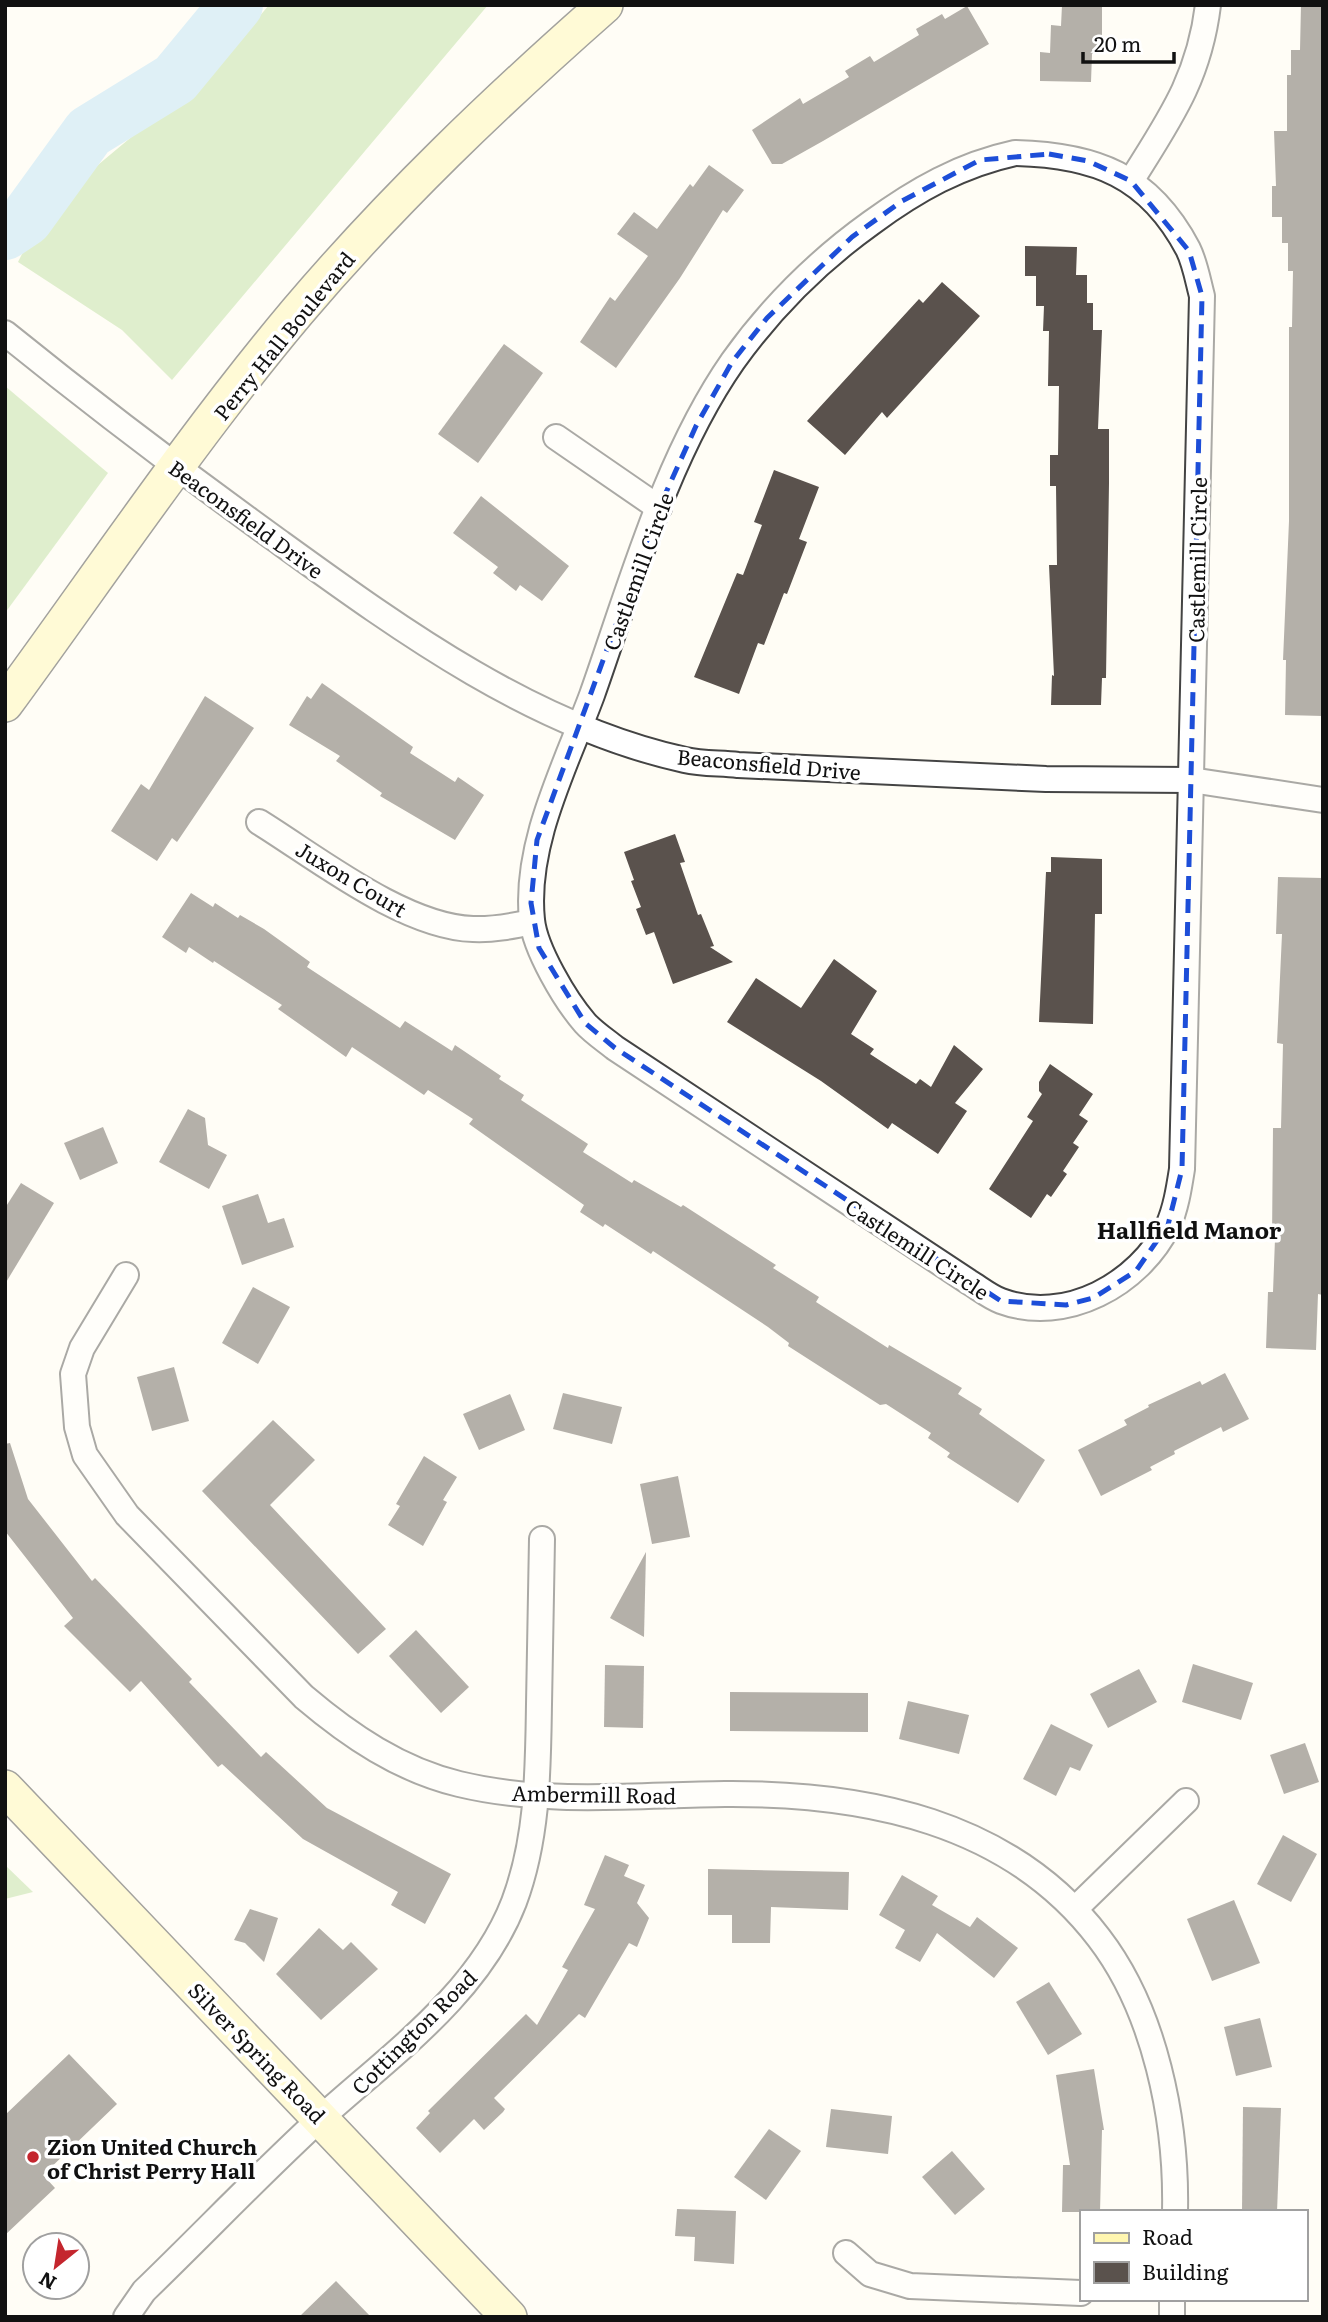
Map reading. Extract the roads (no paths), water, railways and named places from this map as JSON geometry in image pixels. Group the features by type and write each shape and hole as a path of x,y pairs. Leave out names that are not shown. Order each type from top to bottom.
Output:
{"main road":[{"name":"Perry Hall Boulevard","path":"5,704 177,468 296,313 380,219 525,76 605,5"},
{"name":"Silver Spring Road","path":"5,1788 509,2317"}],"street":[{"path":"1131,181 1165,128 1194,72 1203,43 1208,5"},
{"name":"Castlemill Circle","path":"1015,153 1049,154 1088,161 1114,170 1131,181 1162,212 1189,251 1202,296 1182,1169 1168,1225 1136,1271 1093,1298 1066,1305 1034,1306 1001,1301 746,1137 615,1048 585,1023 539,948 532,922 531,885 537,840 659,508 696,426 732,362 767,318 824,261 902,201 948,173 980,160 1015,153"},
{"name":"Beaconsfield Drive","path":"5,333 177,468 427,646 501,689 637,746 687,761 1005,777 1191,780 1323,800"},
{"path":"556,437 659,508"},
{"name":"Juxon Court","path":"259,822 401,911 435,923 472,929 532,922"},
{"name":"Ambermill Road","path":"126,1275 82,1348 74,1374 74,1402 85,1455 127,1515 304,1697 347,1732 399,1762 438,1777 484,1789 537,1797 728,1794 811,1798 891,1810 940,1823 978,1838 1023,1864 1076,1908 1111,1954 1133,1993 1151,2037 1171,2144 1175,2210"},
{"name":"Cottington Road","path":"126,2317 144,2291 321,2118 440,2010 489,1954 514,1901 528,1853 537,1797 542,1539"},
{"path":"1076,1908 1186,1801"},
{"path":"846,2253 860,2269 910,2286 1080,2293"}],"waterway":[{"path":"5,233 26,219 89,132 175,79 236,5"}],"place":[{"name":"Zion United Church of Christ Perry Hall","path":"33,2157"}],"district":[{"name":"Hallfield Manor","path":"1189,1229"}]}
